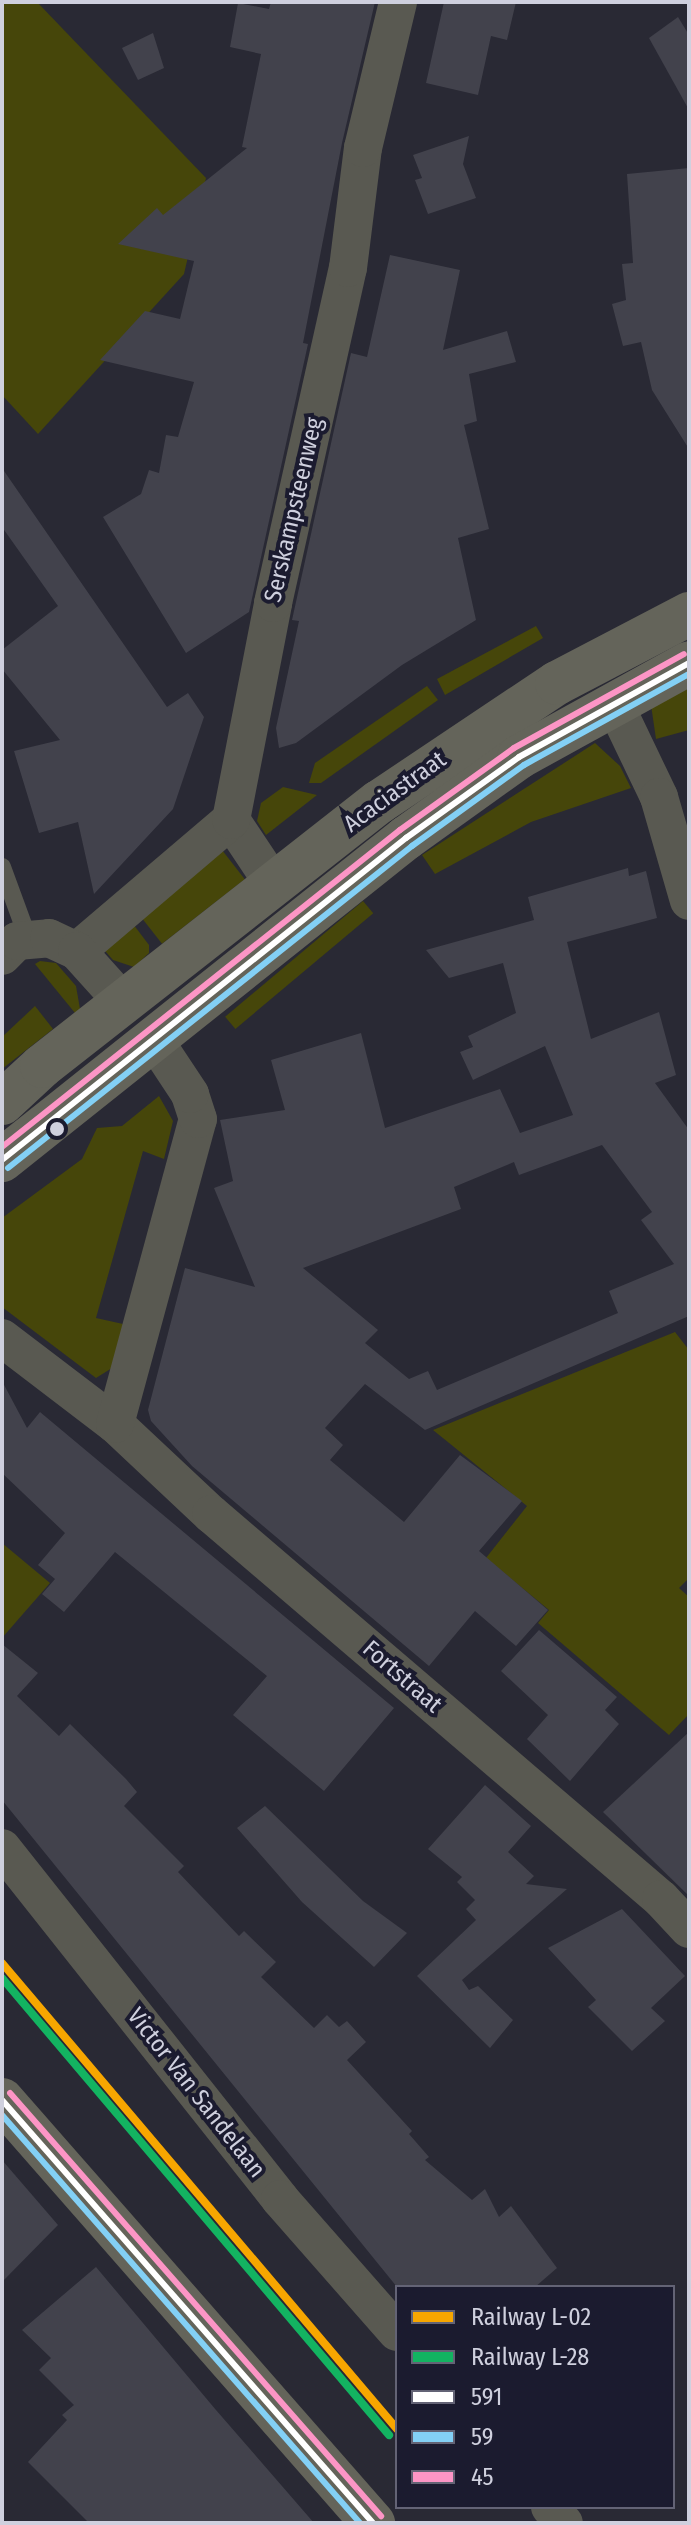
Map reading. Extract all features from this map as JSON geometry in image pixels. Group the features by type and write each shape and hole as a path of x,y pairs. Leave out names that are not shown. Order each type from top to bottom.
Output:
{"main road":[{"name":"Acaciastraat","path":"2,1103 273,883 487,727 557,683 689,614"},
{"name":"Acaciastraat","path":"2,1160 418,829 519,757 689,663"},
{"path":"2,2100 373,2523"}],"street":[{"name":"Serskampsteenweg","path":"231,820 273,603 348,268 363,148 398,2"},
{"path":"614,703 659,797 689,901"},
{"path":"77,951 231,820 273,883"},
{"path":"15,947 49,938 77,951 123,1002"},
{"path":"115,1424 198,1119 190,1094 153,1038"},
{"name":"Fortstraat","path":"2,1338 115,1424 211,1514 661,1899 689,1929"},
{"name":"Victor Van Sandelaan","path":"2,1848 280,2199 395,2330"}],"lane":[{"path":"2,867 15,947"}],"shaded area":[{"path":"2,2 37,2 206,178 184,274 38,434 2,395"},
{"path":"536,626 543,638 445,695 437,679"},
{"path":"427,686 438,700 321,783 309,783 315,763"},
{"path":"689,686 689,730 656,739 651,705"},
{"path":"595,743 620,766 631,788 531,822 435,874 422,855"},
{"path":"283,787 317,795 266,835 257,821 261,803"},
{"path":"222,850 245,879 162,944 139,915"},
{"path":"363,901 373,913 235,1029 225,1017"},
{"path":"130,920 149,945 149,953 134,967 113,960 100,945"},
{"path":"40,961 56,963 76,986 80,1009 75,1013 35,964"},
{"path":"35,1006 53,1029 2,1069 2,1037"},
{"path":"159,1096 173,1121 164,1159 143,1151 96,1318 123,1324 112,1368 96,1378 2,1307 2,1218 82,1159 97,1128 122,1126"},
{"path":"675,1332 689,1350 689,1578 679,1588 689,1597 689,1714 669,1735 538,1623 549,1610 486,1558 527,1506 433,1430"},
{"path":"2,1543 50,1583 2,1638"}],"building":[{"path":"271,2 375,2 342,143 303,343 308,344 249,612 186,653 103,517 141,494 149,470 159,473 166,435 178,437 194,382 100,360 145,311 180,319 194,261 118,244 157,208 163,215 247,148 242,147 261,54 230,47 238,3 269,9"},
{"path":"444,2 516,2 507,40 491,36 478,95 426,83"},
{"path":"678,17 689,35 689,110 649,38"},
{"path":"153,33 164,68 138,80 122,48"},
{"path":"469,136 463,164 476,198 428,214 415,180 422,178 413,155"},
{"path":"689,168 689,449 652,390 641,342 623,346 612,304 626,300 622,264 633,263 627,174"},
{"path":"390,255 460,270 443,350 507,331 516,362 469,374 477,421 464,425 489,529 458,538 476,620 402,665 296,743 279,748 276,728 299,621 292,620 351,353 367,357"},
{"path":"2,468 167,707 188,693 204,717 173,809 94,894 78,822 39,833 14,751 60,740 2,669 2,650 58,606 2,527"},
{"path":"628,868 629,876 646,871 657,918 567,942 591,1039 659,1012 676,1075 655,1083 689,1130 689,1316 425,1430 365,1384 325,1428 343,1445 330,1460 404,1522 460,1455 522,1501 479,1551 548,1610 516,1646 475,1611 429,1666 192,1466 151,1421 148,1410 185,1268 255,1287 214,1188 233,1181 220,1120 285,1110 271,1060 361,1033 385,1128 500,1089 520,1133 573,1115 545,1046 473,1080 460,1052 473,1047 468,1036 516,1013 503,963 449,978 426,950 534,920 528,897","holes":["602,1145 652,1212 641,1220 674,1264 609,1291 618,1313 437,1390 428,1371 409,1379 365,1343 378,1330 303,1268 461,1209 454,1187 514,1162 519,1175"]},
{"path":"2,1381 27,1428 40,1412 394,1708 324,1791 233,1715 267,1676 115,1552 64,1612 42,1594 55,1579 38,1565 65,1533 2,1473"},
{"path":"539,1630 617,1697 605,1710 619,1724 570,1781 527,1739 548,1715 501,1671"},
{"path":"2,1644 38,1673 17,1696 59,1736 70,1724 126,1779 137,1792 124,1806 184,1866 178,1872 239,1936 244,1931 276,1962 261,1977 314,2028 327,2015 339,2027 347,2021 366,2042 347,2060 412,2131 409,2134 429,2157 425,2160 472,2200 485,2189 499,2217 511,2206 557,2268 537,2285 395,2285 2,1800"},
{"path":"689,1732 689,1896 603,1812"},
{"path":"485,1785 531,1826 508,1852 534,1876 526,1884 567,1889 462,1980 469,1990 478,1986 513,2020 490,2048 417,1976 476,1920 466,1909 475,1900 457,1882 462,1877 428,1849"},
{"path":"265,1806 363,1901 407,1933 374,1967 302,1902 237,1828"},
{"path":"622,1909 685,1976 651,2008 665,2021 632,2051 588,2007 596,2000 548,1948"},
{"path":"2,2160 58,2225 2,2282"},
{"path":"96,2267 314,2523 89,2523 28,2462 67,2420 62,2415 74,2405 39,2370 51,2358 22,2330"}],"rail line":[{"name":"L-02","path":"2,1963 395,2427"},
{"name":"L-28","path":"2,1978 389,2435"}],"transit line":[{"name":"45","path":"2,1147 400,830 514,748 684,654"},
{"name":"591","path":"2,1160 406,838 519,757 689,663"},
{"name":"59","path":"8,1168 412,846 524,765 689,674"},
{"name":"45","path":"10,2093 381,2516"},
{"name":"591","path":"2,2100 373,2523"},
{"name":"59","path":"2,2115 360,2523"}]}
